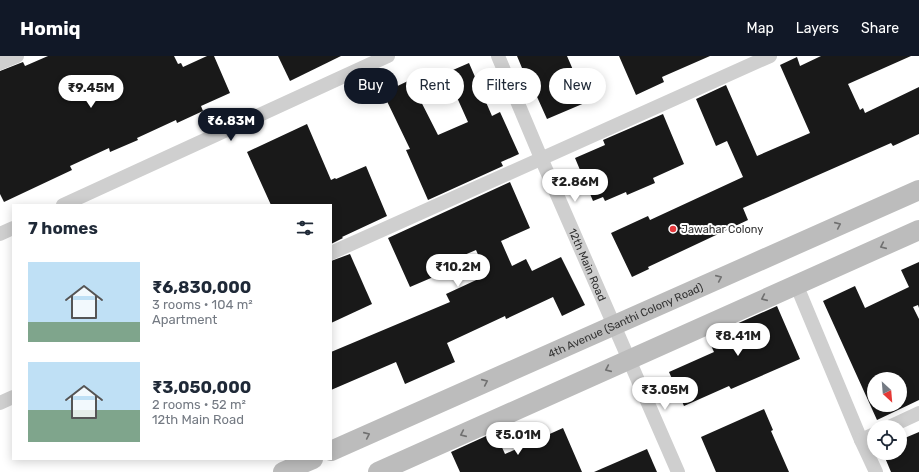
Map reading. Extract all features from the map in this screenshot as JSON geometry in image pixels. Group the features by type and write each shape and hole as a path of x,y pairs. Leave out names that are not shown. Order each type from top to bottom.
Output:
{"street":[{"path":"0,63 17,56"},
{"path":"64,204 388,56"},
{"name":"12th Main Road","path":"498,56 678,472"},
{"path":"332,253 770,56"},
{"name":"4th Avenue (Santhi Colony Road)","path":"332,451 919,190"},
{"path":"0,234 12,228"},
{"path":"378,472 919,230"},
{"path":"796,284 861,440 876,472"},
{"path":"0,403 12,397"},
{"path":"904,420 919,413"},
{"path":"861,440 867,437"},
{"path":"283,472 311,460"}],"building":[{"path":"48,56 174,56 178,64 181,63 183,67 207,56 214,56 230,93 201,106 203,111 177,123 176,120 137,138 138,140 110,152 109,148 70,166 72,170 4,202 0,194 0,71 23,62 25,66"},
{"path":"278,56 341,56 290,81"},
{"path":"517,56 567,56 572,68 549,68 549,104 582,104 547,119 540,104 541,68 522,68"},
{"path":"619,56 710,56 662,77 664,82 636,95"},
{"path":"821,56 911,56 848,84 860,110 863,108 865,113 919,87 919,134 893,146 891,143 743,208 748,220 648,267 649,269 632,277 611,233 648,216 650,220 743,177 727,141 716,146 696,99 726,85 757,156 810,133 780,65 797,57 800,66"},
{"path":"469,63 472,70 472,104 487,104 492,116 500,112 519,154 501,162 503,166 428,200 406,150 410,149 388,104 398,104 398,86 406,82 406,104 422,104 438,135 468,122 460,104 464,104 464,68 458,68"},
{"path":"663,114 684,164 653,178 655,183 627,195 626,192 605,201 603,197 593,201 575,158 605,145 603,140"},
{"path":"307,124 331,180 366,166 387,216 342,237 343,238 332,244 332,204 271,204 247,152"},
{"path":"510,182 530,228 501,241 512,266 526,259 532,271 561,257 585,305 562,316 553,297 506,319 505,316 447,343 455,362 405,384 396,362 332,390 332,352 450,302 446,294 487,275 476,250 434,268 438,275 410,287 388,238"},
{"path":"350,254 372,304 332,323 332,261"},
{"path":"919,262 919,308 918,305 913,307 919,319 919,400 907,406 907,372 867,372 867,398 823,301 855,286 865,308 909,287 901,270"},
{"path":"777,306 800,359 731,389 729,386 684,406 669,372 714,352 707,337"},
{"path":"764,409 773,430 771,431 789,472 716,472 701,437"},
{"path":"873,412 894,412 877,420"},
{"path":"563,428 582,472 460,472 451,452 495,432 505,454"},
{"path":"919,432 919,472 891,472 886,460 907,460 907,437"},
{"path":"647,449 657,472 594,472"}],"place":[{"name":"Jawahar Colony","path":"673,229"}]}
